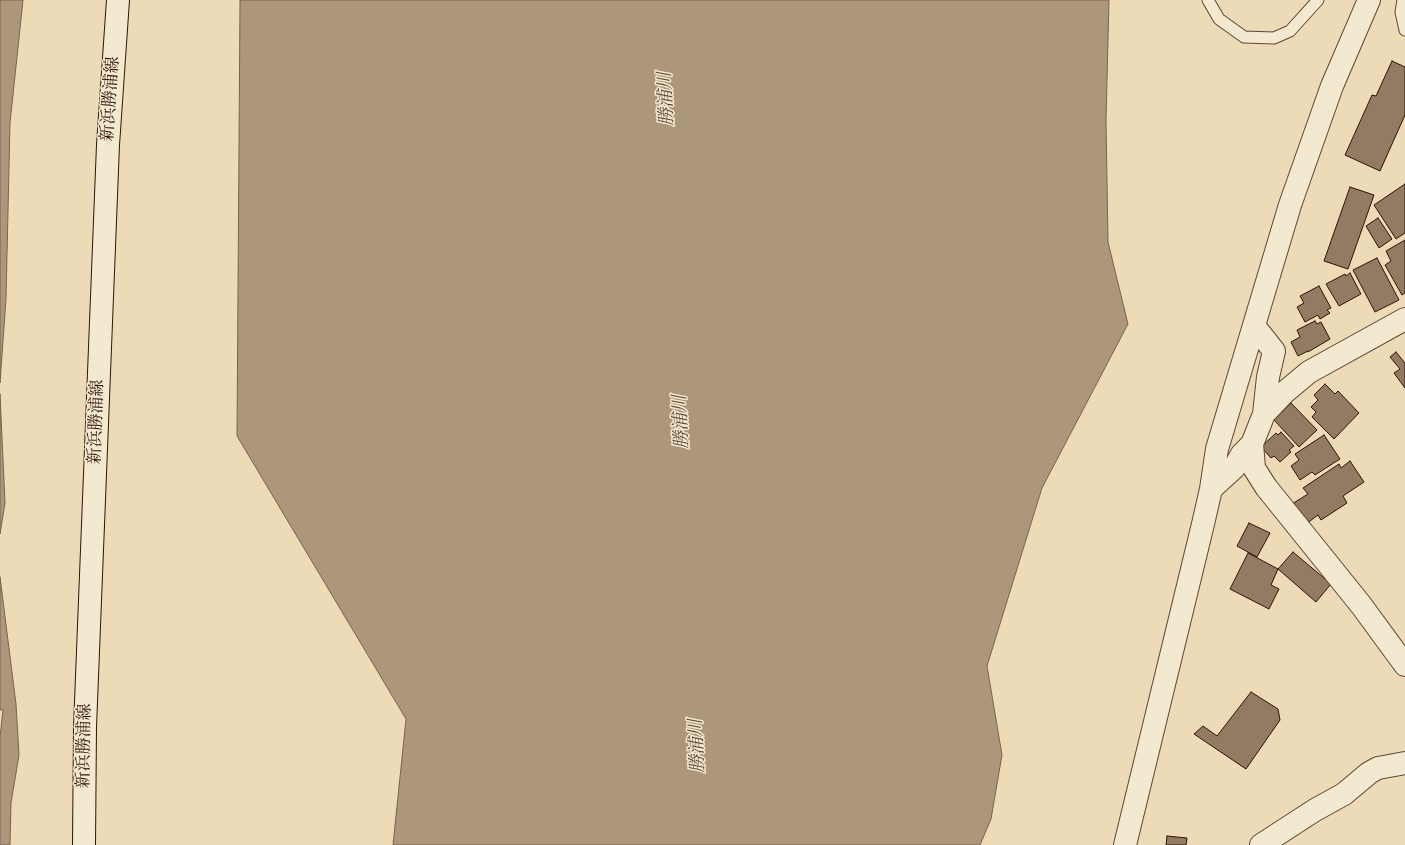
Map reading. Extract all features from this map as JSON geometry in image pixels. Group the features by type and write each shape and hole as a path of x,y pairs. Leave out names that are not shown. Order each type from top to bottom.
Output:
{"street":[{"name":"新浜勝浦線","path":"84,845 85,727 108,145 118,0"},
{"path":"1125,845 1211,489 1217,448 1255,327 1290,205 1332,86 1369,0"},
{"path":"1264,414 1284,392 1309,372 1405,319"},
{"path":"1211,489 1234,468 1242,454 1252,444 1264,414 1268,377 1274,351 1255,327"},
{"path":"1252,444 1254,468 1266,487 1352,593 1405,665"},
{"path":"1260,845 1315,810 1344,794 1369,773 1378,768 1405,763"}],"lane":[{"path":"1208,0 1219,19 1244,37 1274,38 1290,31 1318,0"},
{"path":"1403,0 1401,12 1405,30"}],"water":[{"path":"0,0 23,0 10,123 6,299 0,383"},
{"name":"勝浦川","path":"240,0 1109,0 1106,120 1108,242 1128,324 1042,488 987,666 1002,755 991,819 980,845 393,845 406,719 237,436"},
{"path":"0,394 5,503 0,534"},
{"path":"0,577 16,704 19,755 11,803 10,845 0,845 0,737 3,710 0,710"}],"building":[{"path":"1392,61 1405,67 1405,115 1380,171 1345,155 1372,95 1376,96"},
{"path":"1405,184 1405,233 1396,239 1374,205"},
{"path":"1350,187 1374,195 1348,269 1324,261"},
{"path":"1378,218 1392,239 1379,248 1366,226"},
{"path":"1405,240 1405,293 1402,295 1385,265 1391,261 1386,251"},
{"path":"1377,258 1399,300 1375,312 1353,270"},
{"path":"1350,273 1361,294 1339,306 1326,284"},
{"path":"1319,286 1331,308 1327,310 1330,313 1320,319 1318,315 1305,322 1297,307 1304,303 1300,296"},
{"path":"1315,321 1317,324 1321,322 1330,339 1298,356 1291,342 1300,337 1297,330"},
{"path":"1396,352 1405,363 1405,388 1394,373 1400,369 1390,357"},
{"path":"1325,384 1335,394 1338,391 1359,413 1334,439 1312,417 1316,412 1311,407 1318,400 1314,395"},
{"path":"1291,403 1317,430 1299,447 1274,420"},
{"path":"1281,432 1294,446 1289,450 1291,452 1280,462 1274,456 1271,458 1261,447 1276,433 1278,435"},
{"path":"1324,435 1340,459 1315,475 1312,472 1300,480 1291,466 1299,460 1295,454"},
{"path":"1350,461 1364,482 1343,496 1347,503 1321,520 1318,515 1306,524 1292,504 1308,494 1303,488 1339,464 1341,468"},
{"path":"1249,523 1270,533 1257,557 1237,546"},
{"path":"1293,552 1331,584 1316,602 1278,569"},
{"path":"1248,553 1278,569 1271,585 1279,589 1269,609 1230,589"},
{"path":"1251,692 1278,709 1280,720 1246,769 1194,734 1203,726 1217,736"},
{"path":"1167,836 1187,838 1186,845 1166,845"}]}
